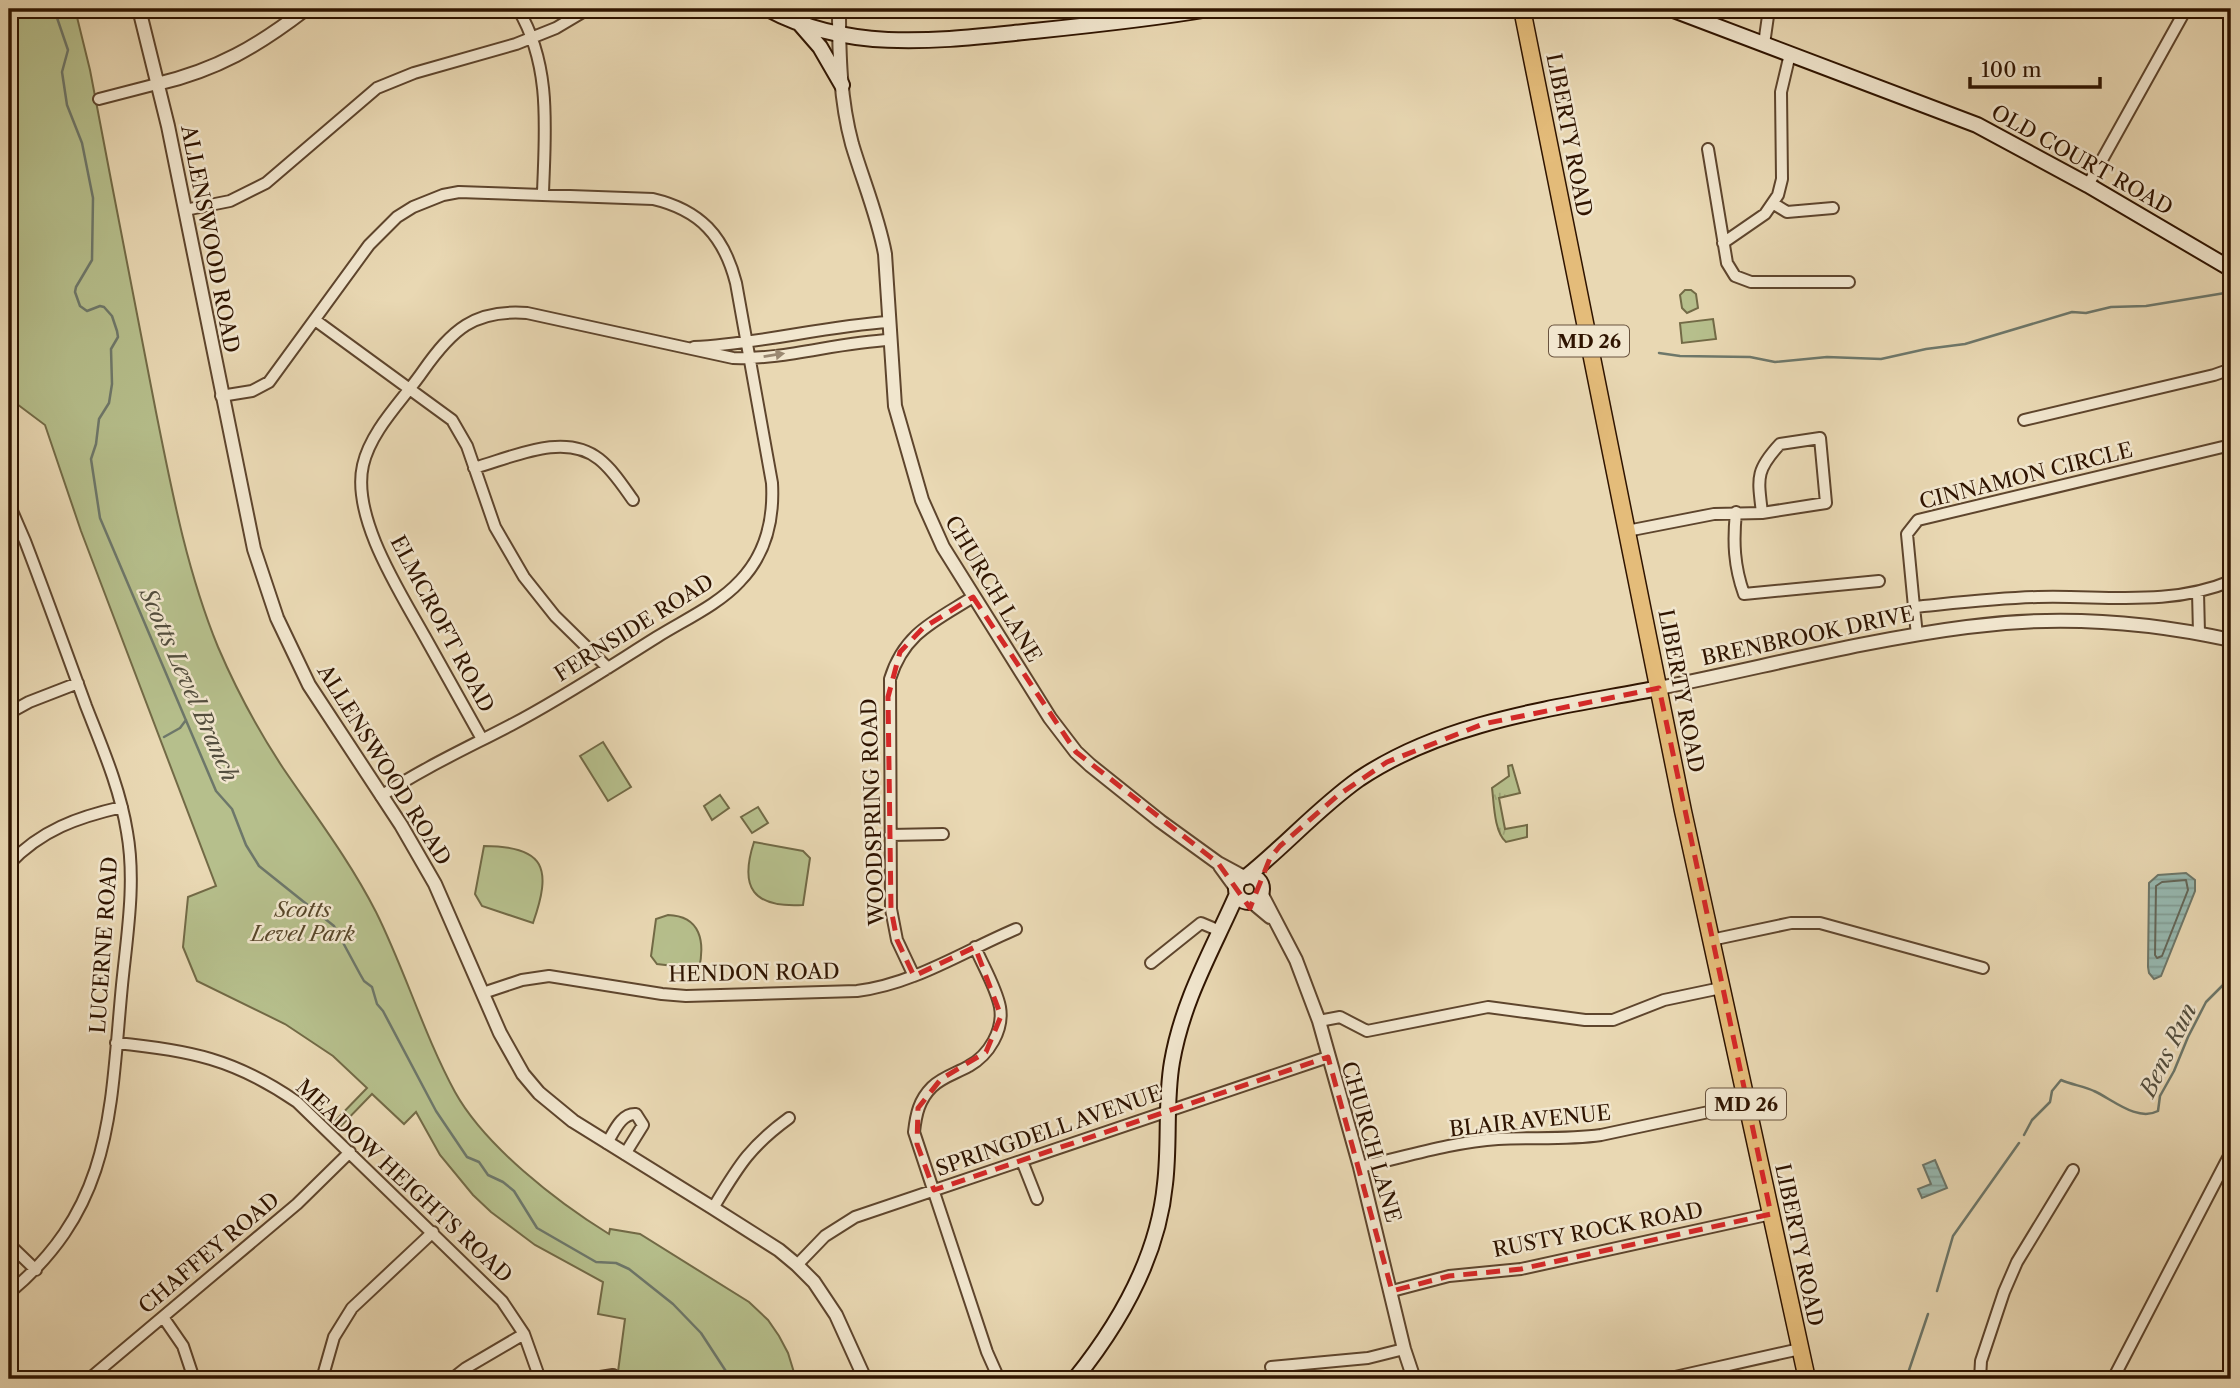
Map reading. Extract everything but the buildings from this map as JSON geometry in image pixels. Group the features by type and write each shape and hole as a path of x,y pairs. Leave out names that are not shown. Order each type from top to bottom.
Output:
{"main road":[{"path":"768,9 799,23 839,34 873,40 924,41 1125,22 1209,9"},
{"name":"LIBERTY ROAD","path":"1522,9 1711,940 1807,1379"},
{"name":"OLD COURT ROAD","path":"1677,10 1976,125 2088,185 2231,269"},
{"path":"799,23 820,47 842,85"},
{"name":"BRENBROOK DRIVE","path":"1075,1379 1099,1348 1131,1295 1153,1243 1165,1186 1172,1062 1190,993 1222,927 1270,858 1307,820 1348,788 1377,768 1421,746 1483,724 1659,688"}],"street":[{"name":"ALLENSWOOD ROAD","path":"139,9 186,210 221,396 254,550 277,618 309,685 401,825 435,884 511,1056 538,1093 555,1108 607,1143 779,1250 797,1265 826,1298 844,1330 865,1379"},
{"path":"99,99 188,77 222,64 251,49 306,9"},
{"path":"518,9 533,38 545,88 543,193"},
{"path":"186,210 230,201 266,183 351,107 377,88 414,73 533,38 588,9"},
{"name":"CHURCH LANE","path":"839,9 842,85 852,143 881,232 888,280 895,406 930,523 973,597 1050,718 1076,752 1160,821 1218,863 1248,889 1275,921 1296,960 1319,1021 1360,1167 1404,1349 1414,1379"},
{"path":"1764,44 1769,9"},
{"path":"2088,185 2186,9"},
{"path":"1723,243 1765,214 1774,204 1782,179 1782,92 1790,54"},
{"path":"1708,149 1730,270 1742,281 1849,282"},
{"name":"FERNSIDE ROAD","path":"221,396 252,391 269,382 369,245 397,217 413,207 443,195 458,192 543,193 653,199 680,207 694,215 718,238 726,252 736,283 772,483 771,522 760,552 740,582 728,592 537,711 424,768 381,796"},
{"path":"1774,204 1787,212 1833,208"},
{"name":"ELMCROFT ROAD","path":"482,739 384,563 373,535 362,480 367,453 374,438 450,337 463,325 509,311 709,355 750,359 890,340"},
{"path":"315,320 452,421 461,433 495,527 524,577 555,616 608,668"},
{"name":"ELMCROFT ROAD","path":"682,347 889,322"},
{"path":"2024,420 2231,369"},
{"path":"1627,531 1714,514 1762,513 1826,503 1820,438 1780,443 1764,462 1759,484 1762,513"},
{"name":"CINNAMON CIRCLE","path":"1917,635 1907,534 1918,520 2231,445"},
{"path":"474,468 539,449 578,449 599,458 633,500"},
{"name":"LUCERNE ROAD","path":"9,504 78,683 122,807 130,850 130,899 110,1116 99,1164 72,1221 36,1270 9,1293"},
{"path":"1737,512 1734,552 1737,574 1744,594 1879,582"},
{"path":"1914,607 2038,597 2139,598 2198,592 2231,581"},
{"path":"2198,592 2199,633"},
{"name":"WOODSPRING ROAD","path":"914,976 902,954 891,909 888,697 894,666 900,652 923,628 973,597"},
{"name":"BRENBROOK DRIVE","path":"1659,688 1968,627 2048,622 2152,626 2231,640"},
{"path":"9,713 29,702 78,683"},
{"path":"9,864 34,841 51,830 83,816 122,807"},
{"path":"890,835 943,834"},
{"path":"1151,963 1201,923 1222,927"},
{"path":"1711,940 1791,923 1820,923 1983,968"},
{"name":"HENDON ROAD","path":"483,993 522,980 549,976 685,996 857,991 877,988 914,976 1016,929"},
{"path":"975,947 1000,1005 999,1029 993,1042 978,1060 941,1079 924,1097 918,1108 914,1132 987,1352 999,1379"},
{"path":"1319,1021 1340,1017 1367,1031 1488,1007 1599,1021 1625,1016 1664,1000 1721,988"},
{"name":"MEADOW HEIGHTS ROAD","path":"116,1043 173,1049 221,1060 242,1069 297,1102 502,1301 524,1334 540,1379"},
{"name":"SPRINGDELL AVENUE","path":"797,1265 811,1248 847,1222 1328,1057"},
{"name":"BLAIR AVENUE","path":"1360,1167 1476,1142 1577,1139 1746,1104"},
{"path":"607,1143 625,1117 636,1115 643,1125 625,1154"},
{"path":"713,1208 746,1155 768,1133 789,1118"},
{"name":"CHAFFEY ROAD","path":"89,1379 296,1204 350,1153"},
{"path":"2113,1379 2230,1154"},
{"path":"1021,1161 1037,1199"},
{"path":"1980,1379 1981,1361 2017,1262 2073,1170"},
{"name":"RUSTY ROCK ROAD","path":"1392,1291 1450,1276 1521,1269 1771,1214"},
{"path":"323,1379 334,1337 352,1308 433,1232"},
{"path":"9,1244 36,1270"},
{"path":"163,1317 183,1346 194,1379"},
{"path":"452,1379 524,1334"},
{"path":"1271,1367 1368,1358 1404,1349"},
{"path":"1666,1379 1800,1349"},
{"path":"586,1379 613,1374"}],"highlighted area":[{"path":"973,597 1076,752 1218,863 1250,908 1270,858 1280,846 1337,796 1387,762 1483,724 1659,688 1771,1214 1521,1269 1449,1276 1392,1291 1328,1057 934,1190 917,1144 918,1108 941,1079 986,1052 1001,1016 975,947 914,976 897,940 891,909 888,697 900,652 923,628"}],"green space":[{"name":"Scotts Level Park","path":"9,9 75,9 90,70 174,501 207,618 225,663 256,724 344,856 376,912 455,1092 484,1132 503,1152 567,1206 609,1234 610,1229 640,1234 749,1302 768,1320 779,1336 788,1353 796,1379 617,1379 625,1319 598,1314 603,1282 535,1245 491,1212 440,1155 416,1112 404,1124 372,1094 341,1126 335,1121 367,1088 333,1056 285,1024 197,981 183,947 188,897 216,886 81,531 45,425 9,398"},
{"path":"1685,290 1696,294 1698,308 1687,313 1682,308 1680,295"},
{"path":"1713,319 1716,339 1682,343 1680,323"},
{"path":"603,742 631,787 608,801 580,756"},
{"path":"1512,765 1520,793 1499,798 1505,829 1527,825 1527,837 1506,842 1497,824 1492,788 1509,776 1508,766"},
{"path":"720,795 729,808 712,820 704,806"},
{"path":"758,807 768,823 752,833 741,817"},
{"path":"754,842 803,851 810,858 803,905 772,903 754,892 748,872"},
{"path":"484,846 520,850 532,856 539,864 542,888 533,923 482,906 475,894"},
{"path":"668,915 679,916 694,925 701,940 699,969 657,964 651,956 656,919"}],"water":[{"path":"2186,873 2195,880 2195,891 2161,976 2154,979 2148,967 2149,883 2158,875"},
{"path":"1935,1160 1947,1188 1922,1198 1918,1189 1931,1184 1923,1165"}],"waterway":[{"name":"Scotts Level Branch","path":"54,9 68,50 62,72 67,105 82,143 93,198 92,260 75,292 80,306 87,311 104,307 112,316 118,337 111,349 112,384 109,403 99,419 91,459 100,518 216,791 232,809 246,845 259,866 334,926 364,981 372,987 377,1004 436,1111 467,1157 479,1162 488,1175 514,1191 537,1228 596,1262 616,1263 629,1269 673,1304 701,1333 731,1379"},
{"path":"1659,353 1750,357 1775,362 1827,357 1881,359 1965,344 2072,312 2086,313 2111,307 2146,306 2231,292"},
{"path":"164,737 180,728 186,720"},
{"name":"Bens Run","path":"2024,1135 2032,1120 2050,1102 2052,1091 2061,1080 2090,1089 2133,1112 2150,1114 2158,1111 2160,1096 2188,1037 2206,1002 2223,985 2224,977 2231,967"},
{"name":"Bens Run","path":"1937,1291 1953,1236 2019,1143"},
{"name":"Bens Run","path":"1906,1379 1928,1314"}]}
